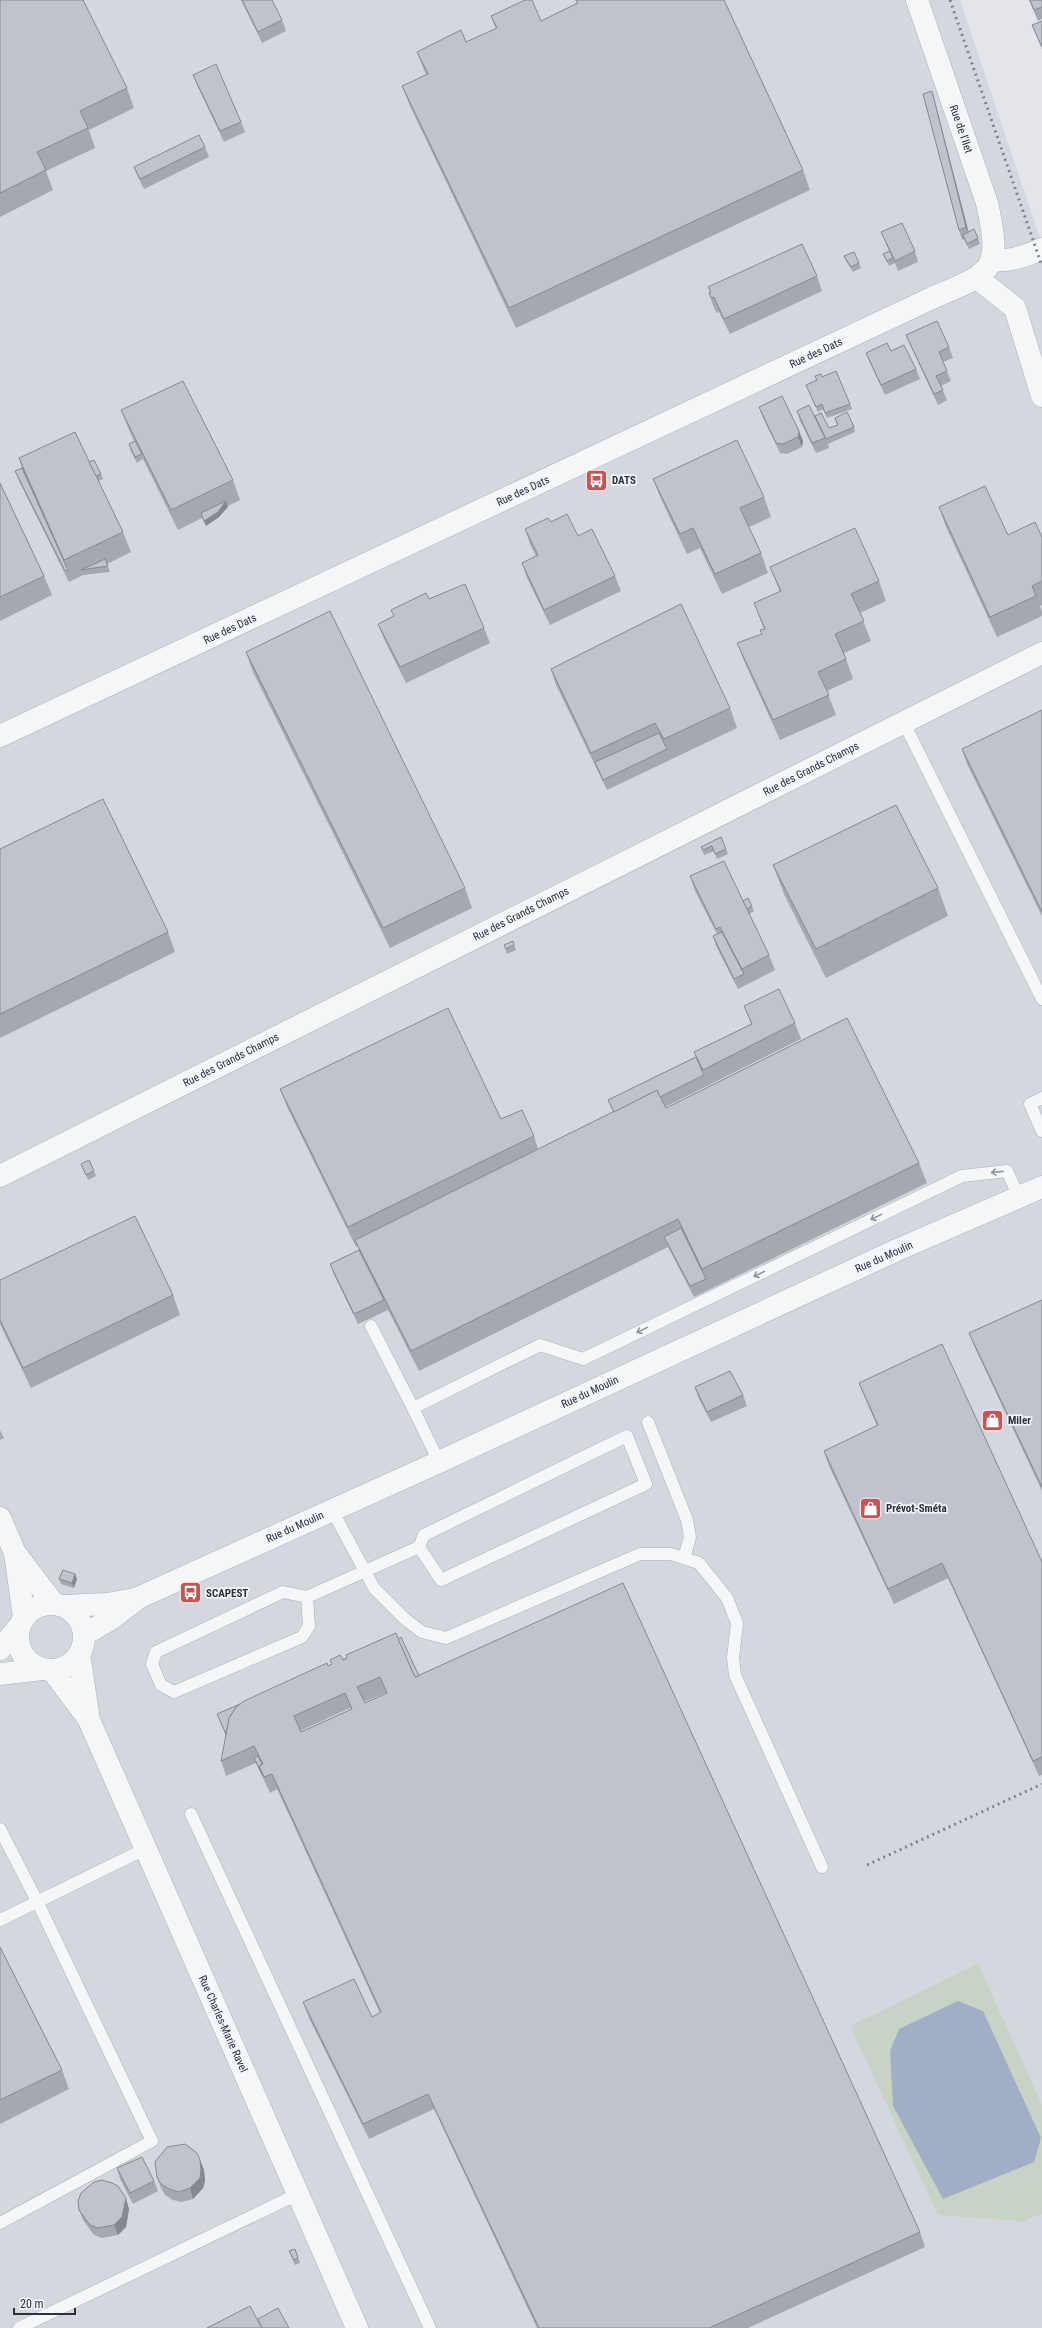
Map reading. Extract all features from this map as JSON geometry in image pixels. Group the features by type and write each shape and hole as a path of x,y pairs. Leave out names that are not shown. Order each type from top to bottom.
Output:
{"street":[{"name":"Rue de l'Ilet","path":"917,0 987,203 994,236 991,261"},
{"path":"991,261 1004,261 1023,257 1042,249"},
{"name":"Rue des Dats","path":"0,736 977,278 987,271 991,261"},
{"path":"977,278 1015,308 1042,396"},
{"name":"Rue des Grands Champs","path":"0,1176 1042,653"},
{"name":"Rue du Moulin","path":"58,1605 107,1604 138,1598 439,1462 897,1250 1042,1187"},
{"path":"0,1518 15,1553 58,1605 74,1612 81,1622 82,1644 71,1663 62,1668 0,1674"},
{"path":"15,1553 22,1622 18,1637 22,1652 32,1664 47,1669"},
{"name":"Rue du Moulin","path":"82,1644 138,1598"},
{"path":"0,1648 36,1607 58,1605"},
{"name":"Rue Charles-Marie Ravel","path":"82,1644 89,1720"},
{"name":"Rue Charles-Marie Ravel","path":"47,1669 89,1720 357,2328"}],"lane":[{"path":"904,723 1042,999"},
{"path":"1042,1098 1030,1104 1042,1131"},
{"path":"413,1408 540,1345 583,1359 962,1176 1007,1171 1020,1196"},
{"path":"371,1326 439,1462"},
{"path":"648,1422 687,1520 690,1536 684,1558"},
{"path":"307,1597 309,1626 302,1637 174,1692 161,1685 152,1664 156,1652 283,1592 307,1597 419,1547 424,1535 627,1436 646,1484 441,1580 419,1547"},
{"path":"332,1510 374,1588 405,1619 422,1632 446,1638 640,1554 671,1554 699,1563 727,1598 737,1623 733,1658 735,1675 822,1867"},
{"path":"190,1814 430,2328"},
{"path":"0,1828 37,1901 152,2141 0,2223"},
{"path":"0,1920 145,1849"},
{"path":"19,2328 298,2194"}],"shaded area":[{"path":"0,0 960,0 1042,244 1042,2328 0,2328"}],"green space":[{"path":"978,1964 1042,2105 1042,2214 1023,2221 938,2215 850,2026"}],"water":[{"path":"958,2001 983,2011 1041,2138 1034,2162 943,2199 893,2106 890,2051 899,2029"}],"building":[{"path":"0,0 83,0 127,88 80,111 88,128 37,152 46,170 0,193"},
{"path":"242,0 272,0 282,20 258,32"},
{"path":"525,0 532,0 541,21 578,3 576,0 724,0 803,170 509,308 402,86 428,74 417,52 461,30 466,42 497,28 491,16"},
{"path":"1030,0 1042,0 1042,7 1034,10"},
{"path":"1042,21 1042,47 1032,25"},
{"path":"216,64 241,122 220,131 193,75"},
{"path":"932,91 966,227 959,230 923,94"},
{"path":"199,135 205,147 140,179 134,167"},
{"path":"902,223 915,251 895,261 881,232"},
{"path":"974,229 978,238 967,244 963,235"},
{"path":"802,244 817,276 724,319 714,297 711,298 709,293 711,292 708,287"},
{"path":"890,251 893,258 887,261 883,254"},
{"path":"854,252 859,263 851,267 844,256"},
{"path":"937,321 949,347 939,352 947,371 936,376 943,390 934,394 906,335"},
{"path":"887,343 891,351 904,345 916,369 881,385 866,353"},
{"path":"836,371 850,404 825,413 822,404 816,407 806,385 817,380 815,376 821,374 822,377"},
{"path":"183,381 233,480 171,510 121,410"},
{"path":"782,396 799,431 798,437 783,444 776,443 759,407"},
{"path":"809,405 825,438 812,443 797,411"},
{"path":"847,412 854,427 826,439 815,416 821,413 829,428 838,425 835,418"},
{"path":"75,432 123,532 64,560 19,458"},
{"path":"737,440 764,497 740,508 761,553 715,574 693,528 680,534 653,479"},
{"path":"135,441 142,454 135,457 129,444"},
{"path":"94,460 101,474 96,476 89,462"},
{"path":"22,468 68,570 65,571 15,471"},
{"path":"0,483 44,576 0,597"},
{"path":"985,486 1008,535 1035,522 1042,537 1042,581 1032,586 1036,596 990,617 939,507"},
{"path":"226,501 218,512 204,521 201,513"},
{"path":"567,514 578,536 592,529 615,576 544,610 522,563 538,555 525,529 548,518 551,522"},
{"path":"855,528 879,581 851,594 864,621 835,634 846,659 818,672 829,695 773,720 737,643 762,634 760,630 765,629 754,603 781,591 770,567"},
{"path":"105,559 108,566 81,570"},
{"path":"465,584 484,628 400,667 378,624 394,616 391,610 426,593 429,599"},
{"path":"681,604 730,708 664,739 655,723 591,753 551,669"},
{"path":"330,611 465,888 383,928 246,652"},
{"path":"1042,710 1042,912 962,749"},
{"path":"659,733 667,749 603,780 595,762"},
{"path":"103,799 168,932 0,1014 0,849"},
{"path":"896,805 938,888 816,949 773,865"},
{"path":"721,837 726,849 715,854 712,846 703,850 701,847"},
{"path":"724,861 769,955 742,969 720,927 716,929 690,876"},
{"path":"748,898 752,906 747,909 743,901"},
{"path":"722,932 744,974 734,979 713,936"},
{"path":"513,941 514,945 506,949 504,945"},
{"path":"779,989 795,1023 703,1070 694,1052 752,1024 744,1006"},
{"path":"448,1008 501,1119 522,1110 534,1136 348,1227 280,1089"},
{"path":"847,1018 919,1163 702,1269 678,1219 411,1351 355,1240 657,1090 666,1108"},
{"path":"696,1057 704,1075 660,1097 657,1090 614,1112 608,1100"},
{"path":"89,1160 94,1171 86,1175 81,1164"},
{"path":"135,1216 173,1295 23,1368 0,1320 0,1280"},
{"path":"681,1228 706,1279 690,1286 664,1237"},
{"path":"359,1250 384,1300 354,1314 330,1264"},
{"path":"1042,1300 1042,1487 969,1333"},
{"path":"942,1344 1042,1562 1042,1757 1033,1761 942,1563 888,1589 824,1451 878,1425 859,1383"},
{"path":"730,1371 743,1395 707,1412 695,1387"},
{"path":"63,1570 75,1574 72,1583 59,1579"},
{"path":"623,1583 920,2232 709,2328 539,2328 428,2094 363,2124 303,2002 354,1979 372,2017 381,2012 272,1774 264,1777 259,1766 263,1764 254,1746 221,1761 229,1718 236,1707 244,1701 327,1663 328,1666 332,1664 330,1660 340,1655 343,1660 347,1658 346,1655 396,1633 415,1677","holes":["380,1677 387,1693 365,1703 357,1687","345,1693 352,1709 301,1732 294,1716"]},
{"path":"401,1637 419,1676 415,1677 398,1639"},
{"path":"240,1704 236,1707 229,1718 226,1734 217,1714"},
{"path":"258,1756 262,1764 259,1766 263,1776 254,1758"},
{"path":"0,1947 62,2070 0,2100"},
{"path":"185,2144 197,2153 200,2160 200,2178 190,2188 179,2192 169,2189 161,2184 157,2177 155,2162 167,2147"},
{"path":"142,2157 154,2181 130,2193 117,2168"},
{"path":"102,2180 118,2186 126,2198 122,2217 114,2225 98,2228 90,2225 79,2210 78,2201 81,2193 94,2182"},
{"path":"295,2249 298,2258 294,2260 289,2251"},
{"path":"250,2306 262,2328 207,2328"},
{"path":"278,2308 289,2328 262,2328 258,2319"}],"railway":[{"path":"950,0 1042,266"},
{"path":"867,1865 1042,1784"}],"place":[{"name":"DATS","path":"596,480"},
{"name":"Miler","path":"992,1420"},
{"name":"Prévot-Sméta","path":"871,1508"},
{"name":"SCAPEST","path":"190,1593"}]}
